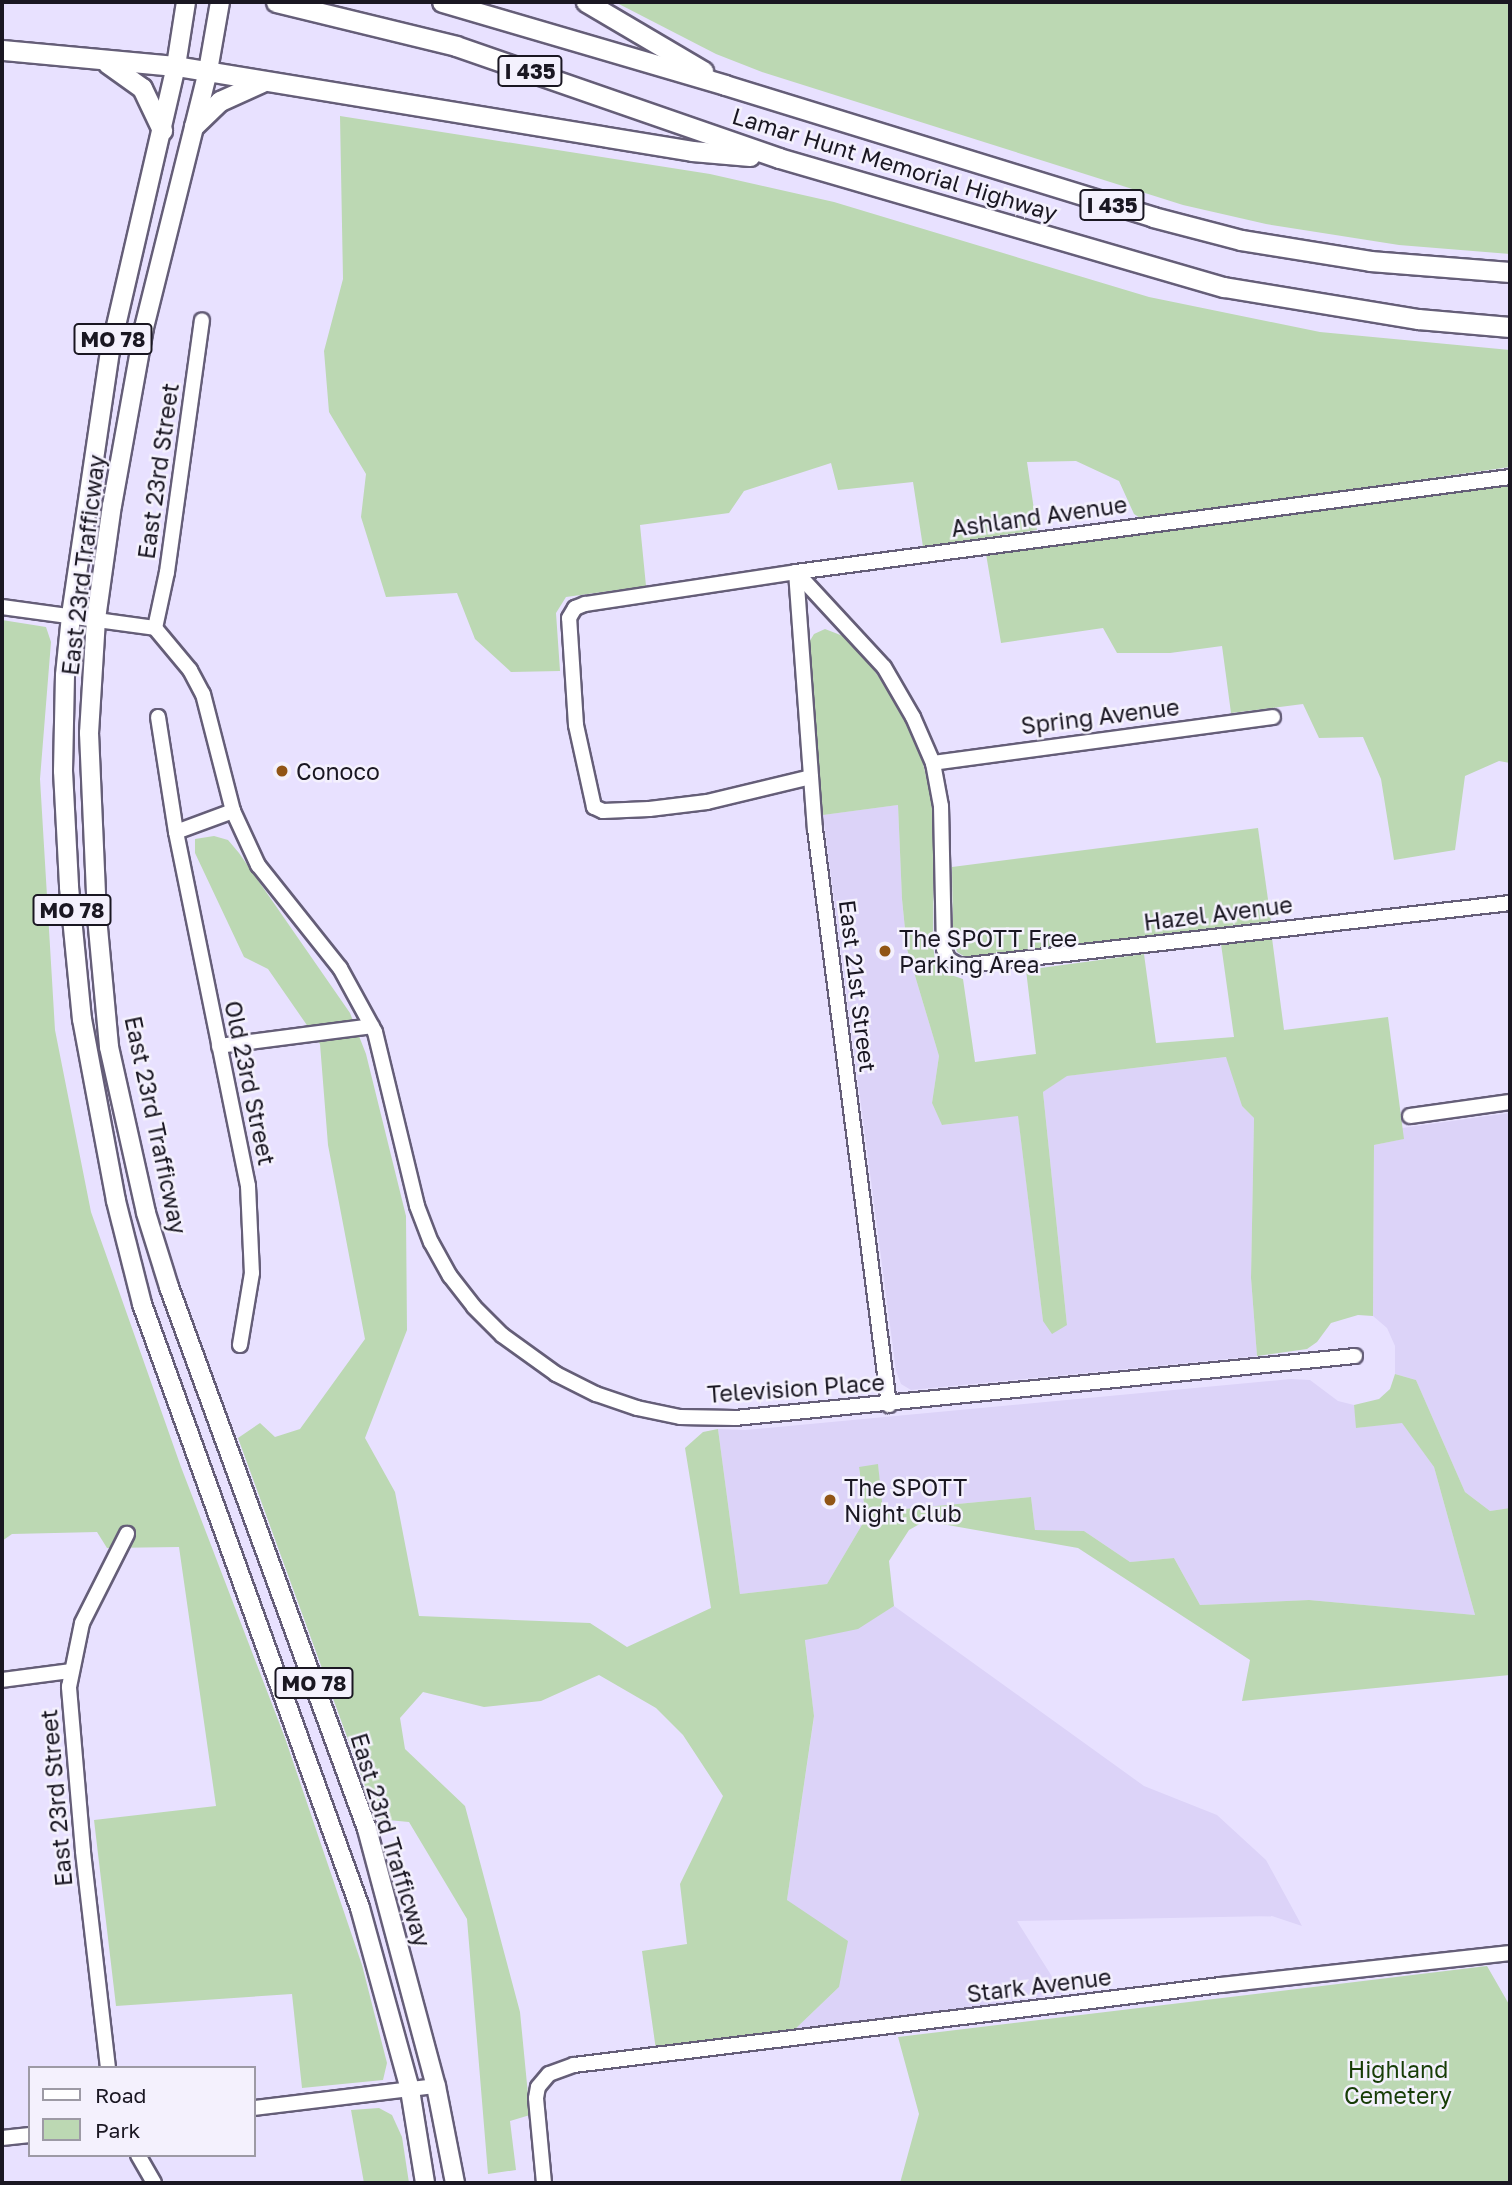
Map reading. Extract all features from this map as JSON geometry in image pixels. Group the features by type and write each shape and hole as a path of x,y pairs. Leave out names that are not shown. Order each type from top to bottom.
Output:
{"highway":[{"name":"Lamar Hunt Memorial Highway","path":"276,2 456,46 779,158 1224,287 1419,319 1510,327"},
{"name":"Lamar Hunt Memorial Highway","path":"442,2 725,85 1153,217 1241,240 1370,261 1510,272"},
{"path":"586,2 725,85"},
{"path":"2,50 107,62 176,66 692,151 779,158"},
{"path":"107,62 142,88 162,130"},
{"path":"194,126 220,101 242,89 268,80"}],"main road":[{"name":"East 23rd Trafficway","path":"186,2 176,66 110,351 65,675 63,771 69,887 82,1019 116,1201 142,1304 360,1908 410,2090 425,2183"},
{"name":"East 23rd Trafficway","path":"220,2 208,71 144,328 112,505 96,619 89,733 99,930 109,1047 146,1213 169,1287 367,1829 436,2086 455,2183"}],"street":[{"name":"East 23rd Street","path":"155,628 167,572 202,320"},
{"name":"Ashland Avenue","path":"811,777 707,802 603,811 594,807 576,725 569,618 575,608 585,604 796,572 1510,477"},
{"path":"796,572 884,667 913,717 933,763"},
{"name":"East 21st Street","path":"796,572 815,829 889,1405"},
{"path":"2,607 155,628"},
{"name":"Television Place","path":"155,628 190,670 203,694 233,811 258,865 340,968 372,1026 416,1206 431,1242 450,1276 474,1307 529,1356 596,1394 637,1408 680,1417 735,1418 889,1405 1355,1356"},
{"path":"158,717 176,832 233,811"},
{"name":"Spring Avenue","path":"933,763 1060,743 1273,717"},
{"name":"Hazel Avenue","path":"933,763 941,806 944,944 948,960 960,966 1510,902"},
{"name":"Old 23rd Street","path":"176,832 252,1214 252,1273 240,1345"},
{"path":"219,1046 372,1026"},
{"path":"1410,1116 1510,1102"},
{"name":"East 23rd Street","path":"108,2066 83,1851 70,1671 82,1623 127,1534"},
{"path":"2,1680 70,1671"},
{"name":"Stark Avenue","path":"544,2183 536,2098 538,2087 549,2074 574,2065 1222,1985 1510,1953"},
{"path":"256,2108 436,2086"},
{"path":"2,2138 28,2135"},
{"path":"139,2157 154,2183"}],"shaded area":[{"path":"898,805 907,949 939,1056 932,1103 943,1125 1018,1115 1043,1321 1067,1325 1043,1092 1066,1076 1227,1057 1242,1106 1254,1118 1251,1278 1257,1356 911,1390 901,1384 896,1371 823,815"},
{"path":"1509,1113 1510,1508 1490,1511 1465,1492 1416,1380 1395,1374 1395,1346 1387,1328 1373,1316 1374,1145 1403,1139 1402,1128"},
{"path":"1291,1379 1310,1380 1338,1401 1354,1405 1357,1428 1402,1422 1434,1467 1475,1615 1309,1600 1200,1605 1174,1558 1130,1562 1084,1531 1035,1530 1031,1497 882,1511 878,1465 859,1468 866,1518 827,1584 740,1594 718,1429 745,1430"},
{"path":"894,1606 1144,1786 1217,1815 1266,1860 1302,1926 1272,1916 1017,1921 1063,1994 791,2033 839,1987 787,1900 814,1717 805,1639 858,1628"}],"green space":[{"path":"615,2 1510,2 1510,254 1399,245 1266,224 1183,205 762,72 716,54"},
{"path":"340,116 710,174 834,202 1149,297 1320,332 1510,350 1510,467 1261,502 1263,518 1510,485 1510,763 1499,761 1465,776 1455,850 1394,860 1381,779 1363,737 1319,738 1303,704 1231,713 1222,646 1170,653 1117,653 1103,628 1001,643 986,554 1157,529 1134,514 1119,481 1076,461 1027,462 1037,530 923,547 913,482 838,490 831,463 744,491 729,513 640,525 646,586 566,597 556,613 560,671 511,672 475,639 457,593 386,597 361,517 366,474 329,412 324,351 343,279"},
{"path":"2,620 46,627 51,642 40,779 55,1030 91,1212 181,1467 285,1738 362,1965 387,2063 383,2080 302,2088 292,1994 116,2006 94,1820 216,1806 179,1547 107,1548 97,1532 12,1534 2,1541"},
{"path":"825,629 843,636 874,670 901,710 921,755 931,797 934,831 933,944 936,970 963,979 975,1062 1036,1054 1026,970 1144,954 1156,1043 1234,1037 1221,944 1272,938 1284,1030 1388,1017 1404,1139 1374,1145 1373,1316 1358,1315 1331,1323 1317,1342 1307,1349 1257,1356 1251,1278 1254,1118 1242,1106 1226,1057 1067,1076 1043,1092 1067,1325 1052,1334 1043,1321 1018,1116 942,1125 932,1103 939,1056 907,949 898,805 823,815 808,644 814,634"},
{"path":"1258,828 1271,921 967,958 957,952 953,939 952,867"},
{"path":"214,836 228,840 239,853 350,1013 366,1054 406,1216 407,1330 365,1438 395,1492 419,1616 590,1623 627,1647 711,1608 685,1448 703,1432 718,1429 740,1594 827,1584 866,1518 859,1467 878,1464 883,1511 1031,1497 1035,1530 1084,1531 1130,1562 1174,1558 1200,1605 1309,1600 1475,1615 1434,1467 1402,1423 1356,1428 1354,1405 1379,1399 1390,1389 1395,1374 1416,1380 1465,1492 1490,1511 1510,1508 1510,1675 1242,1701 1250,1660 1078,1548 925,1521 909,1530 889,1561 894,1606 858,1629 805,1640 814,1716 787,1900 848,1941 839,1987 791,2033 656,2050 642,1951 687,1944 680,1884 723,1796 683,1735 656,1708 599,1675 541,1701 484,1707 423,1692 400,1718 405,1749 465,1806 520,2012 530,2115 510,2121 516,2170 488,2174 467,1919 409,1822 377,1819 238,1438 260,1423 275,1437 300,1429 365,1339 328,1145 320,1044 268,969 244,957 195,853 195,839"},
{"name":"Highland Cemetery","path":"1487,1966 1510,2006 1510,2183 900,2183 919,2114 898,2037"},
{"path":"379,2108 392,2115 402,2137 409,2183 364,2183 351,2110"}],"place":[{"name":"Conoco","path":"282,771"},
{"name":"The SPOTT Free Parking Area","path":"885,951"},
{"name":"The SPOTT Night Club","path":"830,1500"}]}
